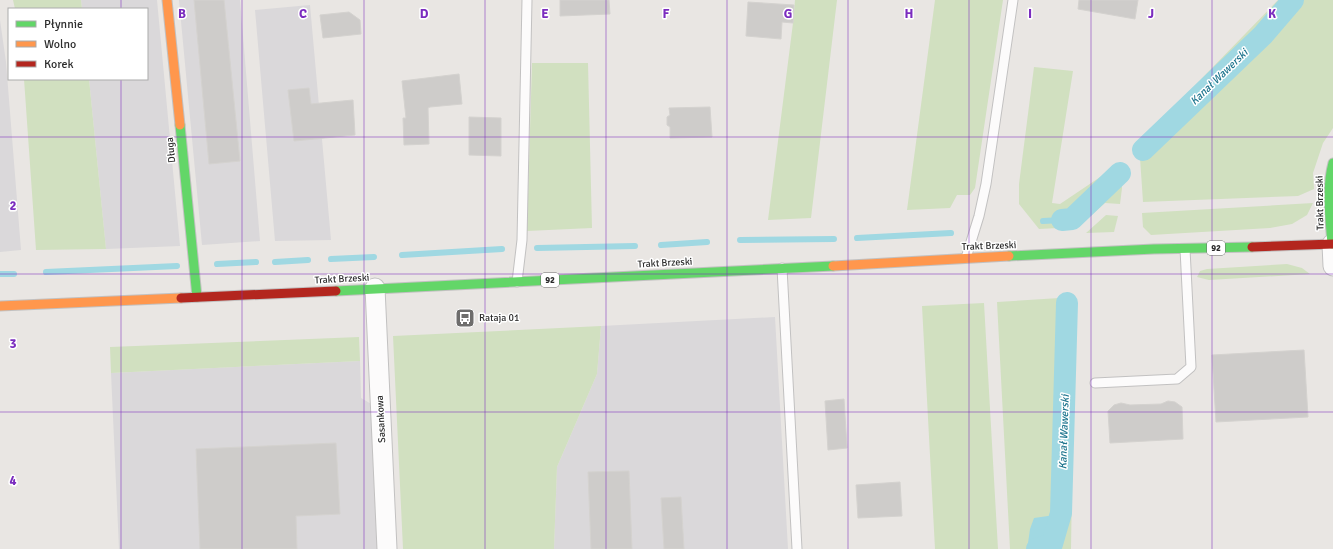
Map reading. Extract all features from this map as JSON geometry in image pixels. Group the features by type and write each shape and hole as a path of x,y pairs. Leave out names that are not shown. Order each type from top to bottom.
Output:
{"main road":[{"name":"Długa","path":"167,0 197,297"},
{"name":"Trakt Brzeski","path":"0,306 517,282 1129,250 1332,244 1330,181 1333,163"}],"street":[{"path":"1332,244 1333,266"},
{"name":"Sasankowa","path":"375,288 388,549"}],"lane":[{"path":"517,282 522,240 527,0"},
{"path":"966,258 979,216 986,184 1014,0"},
{"path":"1095,383 1177,379 1191,367 1185,249"},
{"path":"782,268 797,549"}],"shaded area":[{"path":"81,0 157,0 180,246 106,249 89,80 148,80 148,8 82,8"},
{"path":"179,0 240,0 260,241 202,245"},
{"path":"310,5 331,240 275,241 255,10"},
{"path":"0,20 6,62 21,250 0,252"},
{"path":"775,317 788,549 554,549 557,467 597,374 601,326"},
{"path":"360,361 361,398 373,405 381,549 119,549 111,373"}],"green space":[{"path":"13,0 81,0 82,8 15,8"},
{"path":"795,0 837,0 811,218 768,220 793,23"},
{"path":"935,0 1003,0 975,188 970,195 957,195 950,208 907,210"},
{"path":"1278,0 1333,0 1333,128 1323,143 1313,173 1314,189 1298,196 1143,202 1139,143"},
{"path":"532,63 588,63 592,228 527,231"},
{"path":"1034,67 1073,71 1052,203 1060,204 1121,163 1122,188 1120,204 1105,203 1078,227 1039,229 1019,204 1019,184"},
{"path":"24,80 89,80 106,249 36,250"},
{"path":"1313,203 1307,215 1292,224 1270,228 1151,235 1143,227 1142,213"},
{"path":"1106,215 1118,216 1114,232 1086,233"},
{"path":"1287,264 1302,268 1310,274 1209,280 1197,277 1200,271 1207,269"},
{"path":"1075,297 1071,549 1010,549 997,302"},
{"path":"984,303 998,549 935,549 922,306"},
{"path":"601,326 597,374 557,467 554,549 403,549 393,336"},
{"path":"359,337 360,361 111,373 110,347"}],"water":[{"path":"1062,514 1066,534 1043,548 1028,543 1030,529 1034,518"}],"building":[{"path":"194,0 224,0 240,161 209,164"},
{"path":"560,0 609,0 610,14 560,16"},
{"path":"1079,0 1138,0 1135,19 1078,9"},
{"path":"748,2 794,5 793,23 782,22 781,39 746,36"},
{"path":"349,12 360,20 361,34 323,38 320,15"},
{"path":"459,74 462,104 428,108 429,144 404,145 403,118 406,118 402,81"},
{"path":"309,88 311,104 353,100 355,135 294,141 288,90"},
{"path":"710,107 712,137 670,138 670,127 667,125 667,117 670,115 669,108"},
{"path":"469,117 501,118 501,156 469,155"},
{"path":"1304,350 1308,417 1216,422 1212,355"},
{"path":"844,399 847,448 828,450 825,401"},
{"path":"1168,401 1175,402 1182,407 1183,439 1110,443 1108,411 1114,405 1121,403 1130,405 1161,404"},
{"path":"336,443 340,514 296,516 297,549 200,549 196,449"},
{"path":"629,471 632,549 591,549 588,472"},
{"path":"900,482 902,516 858,518 856,485"},
{"path":"681,497 684,549 664,549 661,498"}],"waterway":[{"name":"Kanał Wawerski","path":"1143,150 1263,35 1293,0"},
{"name":"Kanał Wawerski","path":"1062,220 1072,219 1120,173"},
{"path":"1043,221 1062,220"},
{"path":"857,238 951,233"},
{"path":"740,240 834,239"},
{"path":"661,245 707,242"},
{"path":"537,248 635,246"},
{"path":"402,255 502,249"},
{"path":"331,259 374,257"},
{"path":"275,262 308,260"},
{"path":"217,264 256,262"},
{"path":"46,272 177,266"},
{"path":"0,274 14,274"},
{"name":"Kanał Wawerski","path":"1037,549 1052,544 1061,513 1067,303"}],"traffic: fast":[{"path":"180,125 197,297"},
{"path":"1332,244 1329,193 1333,163"},
{"path":"1009,256 1154,249 1252,247"},
{"path":"336,291 833,266"}],"traffic: slow":[{"path":"167,0 180,125"},
{"path":"833,266 1009,256"},
{"path":"0,306 181,298"}],"traffic: jam":[{"path":"1252,247 1333,244"},
{"path":"181,298 336,291"}],"place":[{"name":"Rataja 01","path":"465,318"}]}
